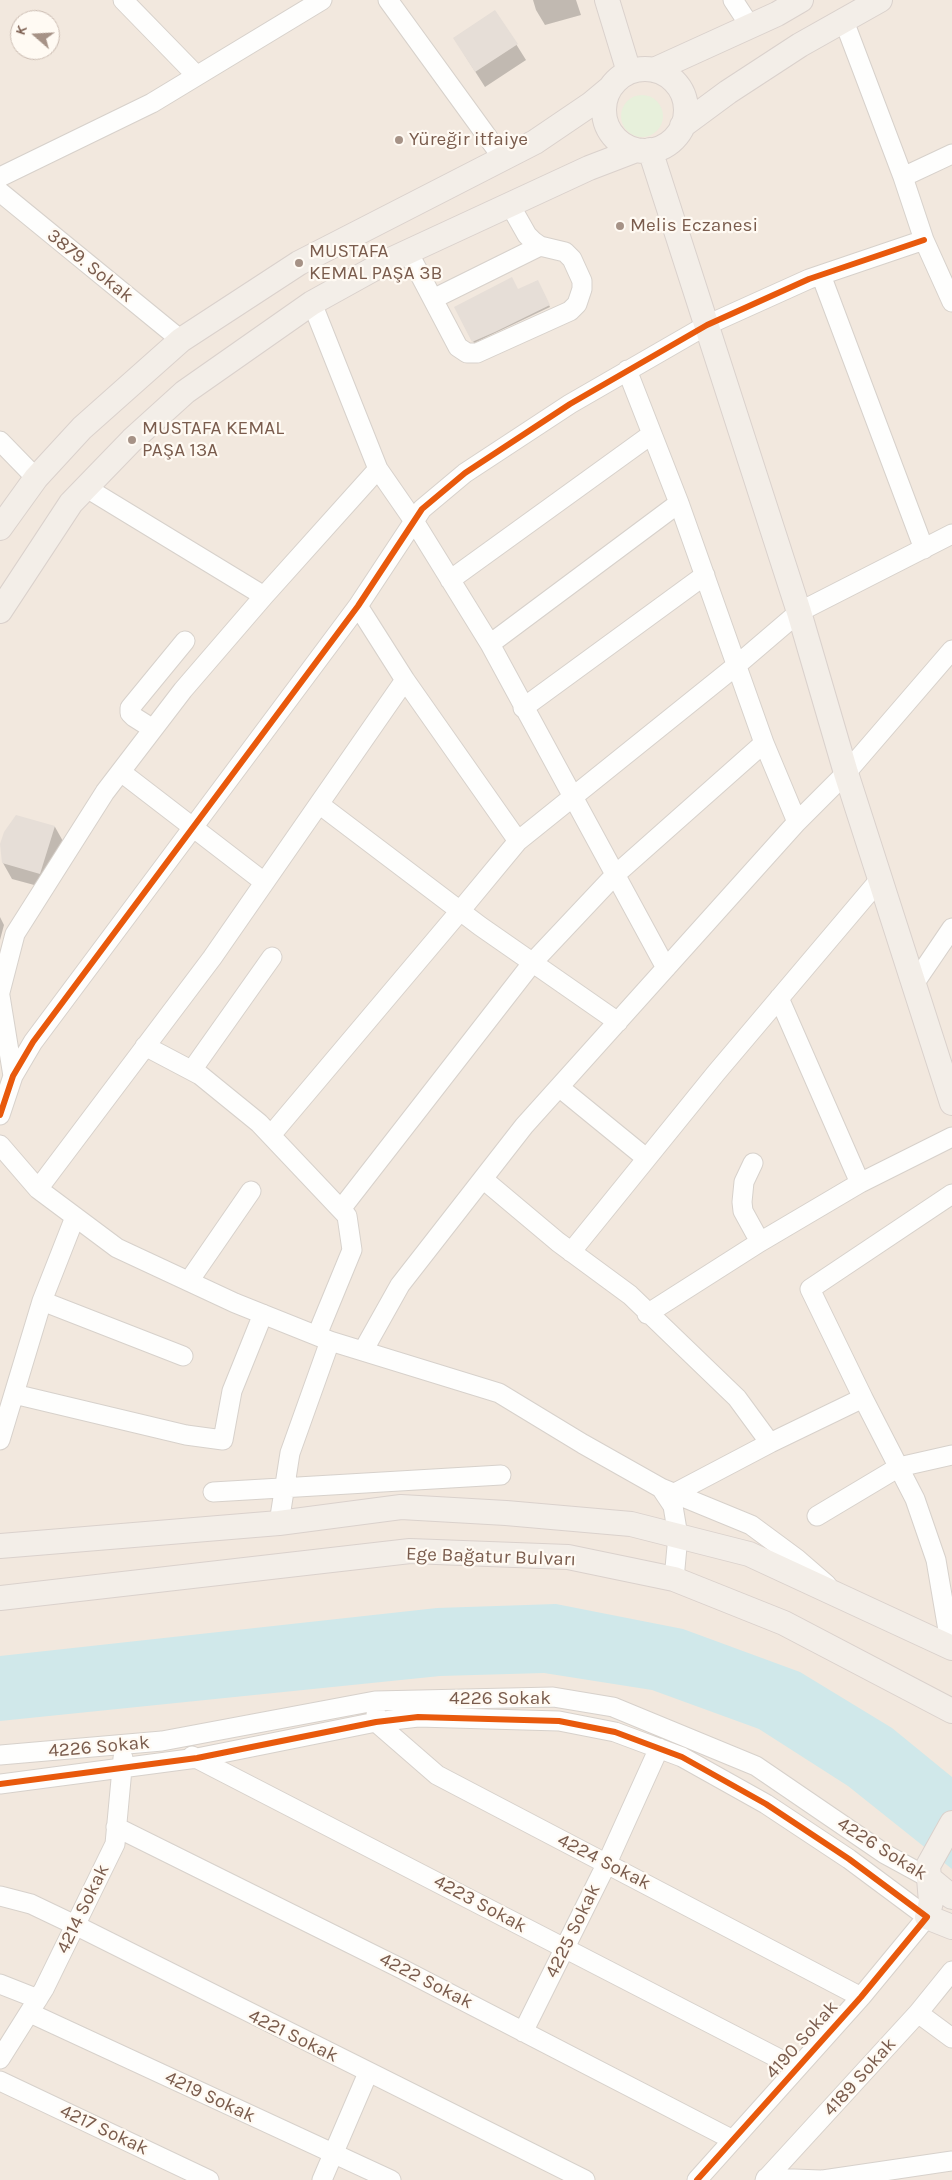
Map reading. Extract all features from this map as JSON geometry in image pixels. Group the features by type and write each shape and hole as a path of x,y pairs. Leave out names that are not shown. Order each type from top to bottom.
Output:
{"main road":[{"path":"606,0 629,72"},
{"path":"654,70 802,0"},
{"path":"682,126 728,92 800,44 880,0"},
{"path":"0,528 36,478 82,428 180,340 299,263 502,157 535,142 591,104 618,79 629,72 641,69 654,70 667,75 678,85 684,98 686,112 682,126 675,138 664,146 643,150 590,168 408,252 312,303 185,392 132,440 71,503 0,611"},
{"path":"609,89 605,101 604,114 607,126 619,141 643,150 707,325 799,612 846,773 952,1103"},
{"path":"0,1546 279,1523 401,1507 506,1513 631,1524 749,1554 952,1648"},
{"name":"Ege Bağatur Bulvarı","path":"0,1598 410,1551 568,1557 674,1579 784,1623 952,1711"},
{"path":"952,1824 928,1872 931,1902 927,1917 952,1927"},
{"name":"4226 Sokak","path":"928,1872 952,1897"}],"street":[{"path":"123,0 196,75"},
{"path":"0,177 152,103 322,0"},
{"path":"388,0 502,157"},
{"path":"733,0 750,26"},
{"path":"844,20 903,177 924,240 952,302"},
{"path":"903,177 952,154"},
{"name":"3879. Sokak","path":"0,192 180,340"},
{"path":"408,252 458,346 472,354 570,311 577,304 582,289 582,281 572,259 565,252 540,246 527,235 510,205"},
{"path":"0,1115 13,1076 33,1042 358,606 422,509 465,473 570,404 707,325 821,274 924,240"},
{"path":"432,299 540,246"},
{"path":"821,274 924,549"},
{"path":"312,303 378,469 414,521 490,644 614,876 666,968"},
{"path":"627,370 679,503 764,744 797,822"},
{"path":"450,580 652,434"},
{"path":"0,441 36,478"},
{"path":"13,1076 0,994 15,934 105,792 183,690 378,469"},
{"path":"85,487 264,596"},
{"path":"490,644 679,503"},
{"path":"271,1135 518,841 799,612 952,534"},
{"path":"523,708 705,575"},
{"path":"358,606 405,680 518,841"},
{"path":"153,729 134,717 130,713 130,708 185,641"},
{"path":"363,1351 400,1285 524,1126 797,822 846,773 952,650"},
{"path":"38,1189 212,958 405,680"},
{"path":"341,1209 533,962 614,876 764,744"},
{"path":"121,772 264,882"},
{"path":"319,804 460,911 618,1022"},
{"path":"571,1252 778,998 881,878"},
{"path":"914,984 952,928"},
{"path":"192,1070 272,957"},
{"path":"778,998 860,1183"},
{"path":"145,1046 200,1074 259,1123 347,1216 352,1250 290,1453 279,1523"},
{"path":"560,1087 646,1158"},
{"path":"648,1314 760,1242 860,1183 952,1137"},
{"path":"0,1145 38,1189 117,1248 263,1314 324,1338 498,1394 583,1444 668,1490 751,1525 797,1558 839,1595"},
{"path":"753,1163 744,1182 742,1202 743,1211 760,1242"},
{"path":"483,1179 571,1252 630,1295 737,1398 770,1443"},
{"path":"189,1281 251,1191"},
{"path":"952,1194 810,1289 863,1398 915,1498 936,1560 952,1648"},
{"path":"0,1440 42,1301 75,1217"},
{"path":"42,1301 183,1356"},
{"path":"14,1394 186,1435 223,1440 232,1391 263,1314"},
{"path":"668,1490 863,1398"},
{"path":"817,1516 899,1467 952,1455"},
{"path":"213,1492 339,1483 501,1475"},
{"path":"668,1490 678,1536 674,1579"},
{"name":"4226 Sokak","path":"0,1755 162,1741 375,1701 553,1697 613,1707 756,1766 885,1854 928,1872"},
{"path":"375,1701 376,1722"},
{"path":"0,1784 197,1758 376,1722 418,1718 559,1721 615,1732 682,1757 766,1804 849,1859 927,1917"},
{"name":"4224 Sokak","path":"376,1722 437,1775 861,1996"},
{"name":"4223 Sokak","path":"162,1741 797,2068"},
{"name":"4214 Sokak","path":"0,2059 34,2006 115,1844 124,1744"},
{"name":"4225 Sokak","path":"523,2032 607,1864 659,1748"},
{"name":"4222 Sokak","path":"116,1827 733,2140"},
{"name":"4221 Sokak","path":"0,1896 31,1904 75,1925 584,2180"},
{"name":"4190 Sokak","path":"697,2180 861,1996 927,1917"},
{"name":"4189 Sokak","path":"766,2179 918,2013 952,1971"},
{"name":"4219 Sokak","path":"0,1984 34,2006 332,2154 390,2180"},
{"path":"918,2013 952,2038"},
{"path":"322,2180 368,2073"},
{"name":"4217 Sokak","path":"0,2081 208,2180"},
{"path":"766,2179 822,2180 952,2161"}],"shaded area":[{"path":"0,0 952,0 952,2180 0,2180"}],"green space":[{"path":"642,95 657,101 663,116 657,131 642,137 627,131 621,116 627,101"}],"water":[{"path":"556,1604 683,1629 800,1672 892,1728 952,1777 952,1869 848,1786 759,1729 652,1690 544,1673 440,1676 0,1721 0,1656 437,1608"}],"building":[{"path":"495,10 518,44 475,72 453,38"},
{"path":"512,277 518,289 538,280 550,305 472,342 454,307"},
{"path":"16,815 55,826 40,874 2,863 0,844 4,832"}],"cycle path":[{"path":"0,1115 13,1076 33,1042 358,606 422,509 465,473 570,404 707,325 809,279 924,240"},
{"path":"0,1784 197,1758 376,1722 418,1717 559,1721 615,1732 682,1757 766,1804 849,1859 927,1917 861,1997 697,2180"}],"place":[{"name":"Yüreğir itfaiye","path":"399,140"},
{"name":"Melis Eczanesi","path":"620,226"},
{"name":"MUSTAFA KEMAL PAŞA 3B","path":"299,263"},
{"name":"MUSTAFA KEMAL PAŞA 13A","path":"132,440"}]}
